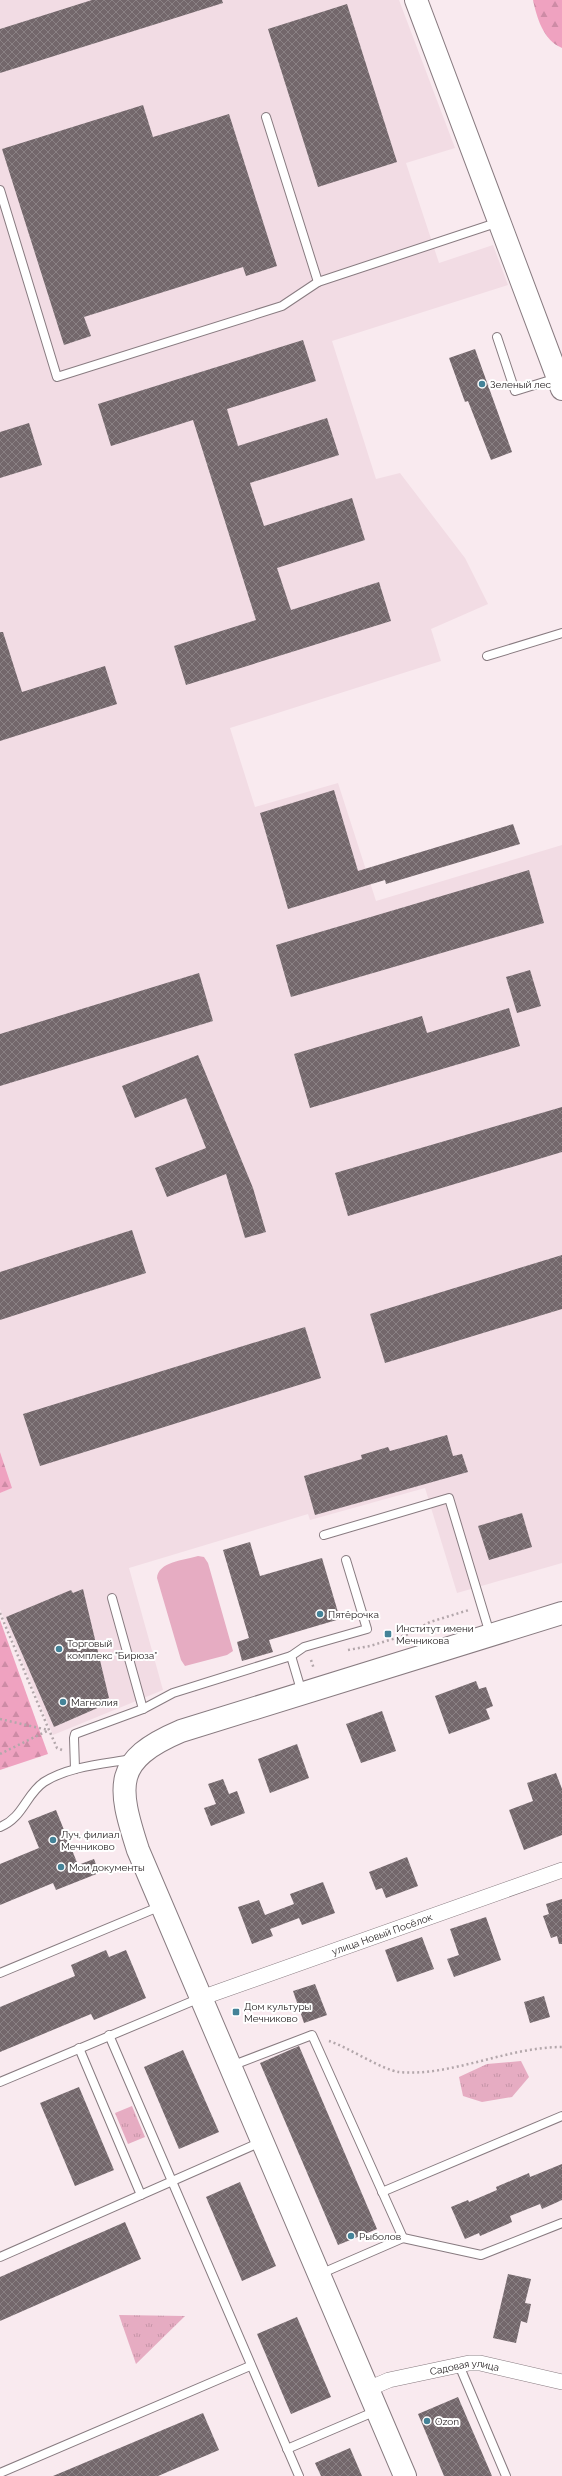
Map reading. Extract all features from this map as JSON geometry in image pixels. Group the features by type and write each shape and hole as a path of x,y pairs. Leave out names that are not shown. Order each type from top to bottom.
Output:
{"main road":[{"path":"416,0 560,383"},
{"path":"405,2476 138,1850 128,1818 124,1793 128,1772 135,1758 154,1743 181,1731 562,1613"}],"street":[{"name":"улица Новый Посёлок","path":"201,1998 562,1870"},
{"name":"Садовая улица","path":"368,2389 389,2380 459,2365 480,2363 562,2382"}],"lane":[{"path":"266,117 318,282"},
{"path":"0,190 57,377 282,306 318,282 500,222"},
{"path":"497,337 515,391 560,383"},
{"path":"487,656 562,633"},
{"path":"324,1535 449,1498 490,1635"},
{"path":"75,1769 74,1738 78,1732 142,1709 173,1693 291,1656 304,1647 367,1628 346,1560"},
{"path":"112,1598 142,1709"},
{"path":"291,1656 302,1693"},
{"path":"0,1827 11,1823 43,1782 75,1769 135,1758"},
{"path":"0,1973 162,1905"},
{"path":"0,2082 109,2035 201,1998"},
{"path":"109,2035 250,2366 299,2476"},
{"path":"231,2066 312,2035 403,2238"},
{"path":"78,2048 140,2195"},
{"path":"382,2192 562,2116"},
{"path":"0,2257 262,2142"},
{"path":"320,2275 403,2238 481,2255 562,2223"},
{"path":"459,2365 506,2476"},
{"path":"0,2473 250,2366"},
{"path":"287,2449 377,2411"}],"path":[{"path":"343,1650 370,1646 409,1634 430,1622 481,1606"},
{"path":"0,1613 48,1730 57,1748 74,1751"},
{"path":"294,1665 317,1658"},
{"path":"0,1719 48,1730"},
{"path":"0,1754 48,1730"},
{"path":"312,2035 332,2042 398,2072 440,2070 496,2055 562,2047"}],"shaded area":[{"path":"0,0 399,0 455,148 406,163 439,263 493,245 508,285 332,341 376,479 400,473 465,558 488,604 431,629 441,661 230,728 255,807 338,783 376,901 562,845 562,1563 457,1593 425,1488 310,1520 308,1514 129,1568 163,1690 53,1735 0,1609 0,1493 11,1488 0,1452"}],"green space":[{"path":"533,0 562,0 562,48 550,40 542,28"},
{"path":"0,1452 12,1488 0,1493"},
{"path":"198,1556 204,1557 208,1563 233,1651 227,1655 185,1666 181,1660 157,1578 158,1573 167,1565 179,1560"},
{"path":"0,1620 48,1754 0,1770"},
{"path":"521,2061 529,2077 512,2097 482,2102 463,2096 459,2077 487,2064"},
{"path":"132,2106 145,2137 128,2144 115,2113"},
{"path":"119,2315 185,2316 136,2364"}],"building":[{"path":"92,0 222,0 223,3 0,73 0,29"},
{"path":"347,4 397,162 318,187 268,29"},
{"path":"143,105 153,137 229,114 277,266 246,276 243,267 84,317 91,336 64,345 2,149"},
{"path":"303,340 316,381 227,409 238,446 327,418 339,455 250,483 264,526 352,498 365,540 277,568 291,610 379,582 391,621 186,685 174,646 256,620 193,420 111,446 98,404"},
{"path":"475,349 512,452 491,460 468,401 465,402 449,358"},
{"path":"29,423 42,465 0,478 0,432"},
{"path":"0,632 3,632 22,692 105,666 117,704 0,741"},
{"path":"334,790 358,871 513,824 520,844 386,884 385,880 288,909 260,813"},
{"path":"529,870 544,923 291,997 276,945"},
{"path":"530,970 541,1006 517,1013 506,977"},
{"path":"199,973 213,1021 0,1086 0,1034"},
{"path":"509,1008 520,1046 310,1108 294,1054 422,1016 427,1033"},
{"path":"198,1055 253,1188 266,1232 245,1238 226,1174 167,1197 155,1168 206,1148 186,1098 135,1118 122,1086"},
{"path":"562,1107 562,1152 348,1216 335,1173"},
{"path":"132,1230 146,1273 0,1320 0,1272"},
{"path":"562,1255 562,1309 385,1363 370,1314"},
{"path":"305,1327 321,1378 40,1466 23,1414"},
{"path":"447,1435 453,1456 462,1454 468,1472 315,1515 304,1476 362,1459 361,1455 388,1447 390,1451"},
{"path":"522,1513 532,1547 489,1560 478,1526"},
{"path":"250,1542 260,1576 322,1558 340,1619 269,1640 273,1652 242,1661 237,1642 249,1638 223,1550"},
{"name":"Торговый комплекс \"Бирюза\"","path":"83,1589 109,1698 100,1701 102,1706 54,1727 6,1617 71,1590 73,1593"},
{"path":"476,1681 479,1689 486,1687 493,1706 486,1709 490,1719 449,1734 435,1696"},
{"path":"382,1711 396,1751 361,1763 346,1724"},
{"path":"297,1744 309,1778 270,1793 258,1759"},
{"path":"556,1773 562,1789 562,1835 524,1850 509,1810 533,1801 527,1783"},
{"path":"223,1779 229,1794 237,1791 245,1813 211,1826 204,1808 216,1804 208,1784"},
{"path":"56,1810 78,1865 94,1859 99,1873 56,1890 53,1883 0,1905 0,1864 39,1848 28,1821"},
{"path":"407,1857 418,1886 386,1898 382,1888 376,1890 369,1872"},
{"path":"323,1882 335,1913 302,1925 299,1918 270,1929 273,1936 252,1944 238,1907 259,1900 265,1915 294,1904 290,1894"},
{"path":"562,1899 562,1944 559,1944 557,1936 551,1938 543,1916 549,1914 546,1904"},
{"path":"486,1917 501,1960 454,1977 447,1959 459,1955 450,1929"},
{"path":"422,1937 434,1969 397,1982 385,1950"},
{"path":"106,1950 109,1957 126,1950 146,1998 94,2020 91,2014 0,2052 0,2007 75,1976 71,1965"},
{"path":"315,1984 327,2015 304,2023 293,1991"},
{"path":"544,1996 550,2017 530,2023 524,2002"},
{"path":"299,2046 377,2229 338,2245 260,2063"},
{"path":"183,2050 219,2132 179,2149 144,2067"},
{"path":"79,2087 114,2170 75,2186 40,2103"},
{"path":"562,2164 562,2200 542,2209 540,2204 510,2216 512,2222 480,2236 479,2233 465,2239 451,2207 468,2200 469,2202 497,2190 496,2187 529,2173 530,2177"},
{"path":"240,2182 276,2266 242,2281 206,2197"},
{"path":"125,2222 141,2259 0,2321 0,2277"},
{"path":"508,2274 531,2279 525,2303 531,2304 527,2323 521,2321 516,2343 493,2338"},
{"path":"297,2317 331,2397 291,2414 257,2334"},
{"path":"458,2397 492,2476 444,2476 418,2414"},
{"path":"203,2413 219,2450 158,2476 53,2476"},
{"path":"350,2448 362,2476 321,2476 315,2463"}],"place":[{"name":"Зеленый лес","path":"482,384"},
{"name":"Пятёрочка","path":"320,1614"},
{"name":"Институт имени Мечникова","path":"388,1634"},
{"name":"Торговый комплекс \"Бирюза\"","path":"59,1649"},
{"name":"Магнолия","path":"63,1702"},
{"name":"Луч, филиал Мечниково","path":"53,1840"},
{"name":"Мои документы","path":"61,1867"},
{"name":"Дом культуры Мечниково","path":"236,2012"},
{"name":"Рыболов","path":"351,2236"},
{"name":"Ozon","path":"427,2421"}]}
